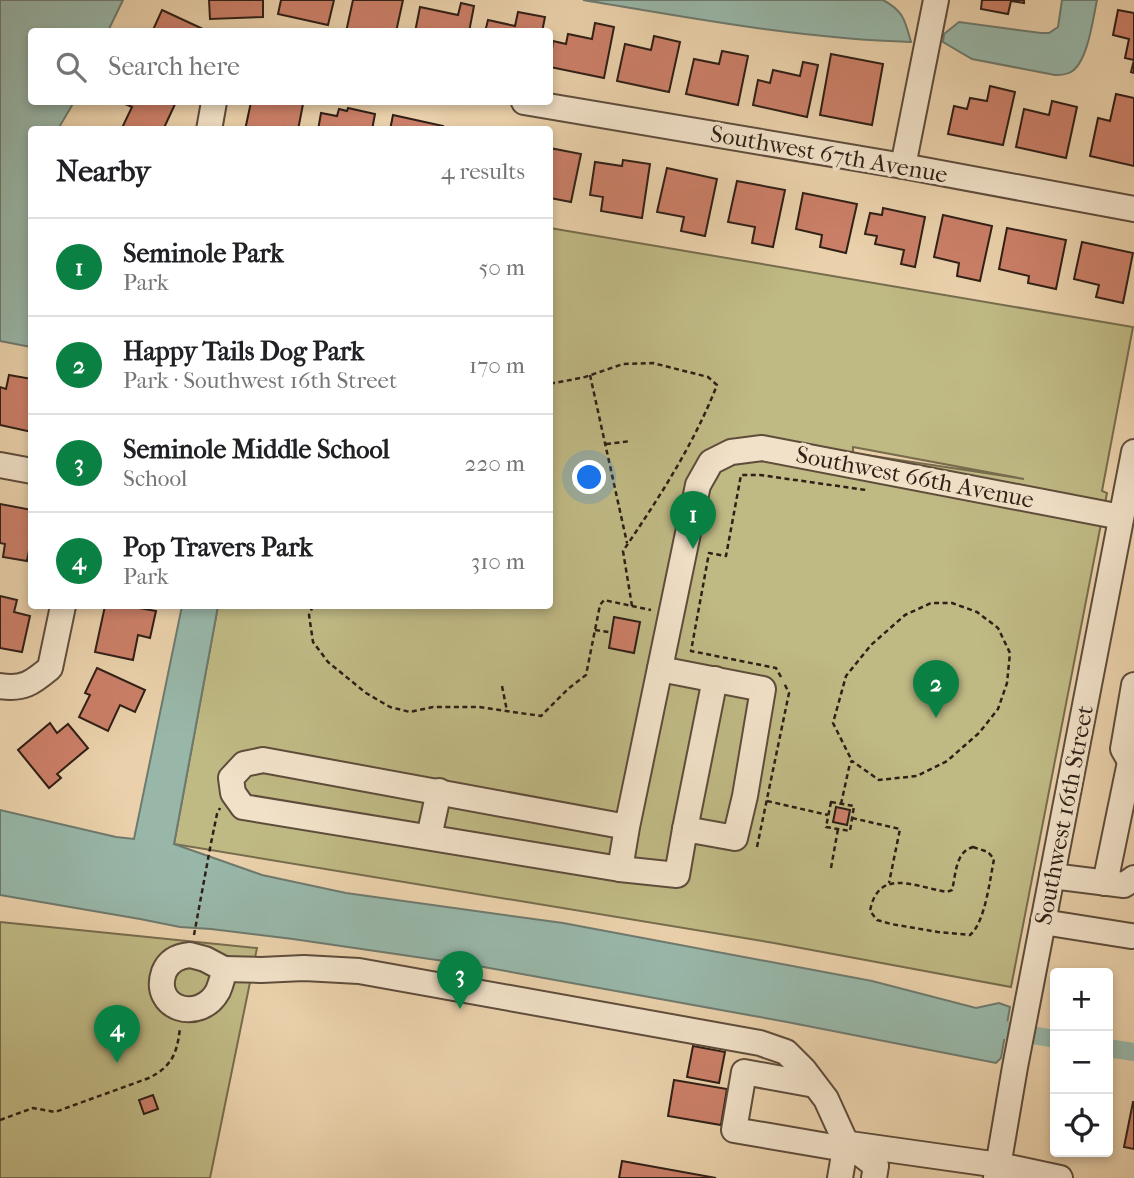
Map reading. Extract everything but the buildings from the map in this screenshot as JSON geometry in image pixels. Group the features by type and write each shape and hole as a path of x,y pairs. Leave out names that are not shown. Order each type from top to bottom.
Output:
{"street":[{"path":"903,166 936,0"},
{"path":"210,126 213,105"},
{"name":"Southwest 67th Avenue","path":"542,105 903,166 1134,209"},
{"name":"Southwest 66th Avenue","path":"660,668 698,485 711,463 731,452 762,448 1126,510"},
{"name":"Southwest 16th Street","path":"998,1172 1043,922 1126,510 1134,452"},
{"path":"0,465 28,470"},
{"path":"0,686 10,688 31,684 50,668 62,609"},
{"path":"620,869 660,668 763,689 736,838 685,829"},
{"path":"627,827 263,760 244,764 231,778 233,793 243,807 620,869 677,874 715,679"},
{"path":"1105,883 1132,765 1123,749 1134,685"},
{"path":"429,837 439,791"},
{"path":"1052,876 1124,885 1134,878"},
{"path":"1043,922 1131,936"},
{"path":"224,970 218,990 212,999 196,1009 180,1009 165,996 162,976 166,967 192,945 205,959 224,970 304,968 359,971 760,1043 786,1052 804,1070 825,1098 845,1146 875,1172"},
{"path":"815,1085 744,1072 734,1130 998,1172 1060,1178"},
{"path":"839,1178 845,1146"}],"path":[{"path":"312,609 309,615 313,642 328,662 366,693 390,708 410,712 433,707 479,707 541,716 554,705 569,688 586,675 600,605 604,600 632,606 623,551 695,435 718,385 708,377 653,363 623,364 553,383"},
{"path":"590,375 628,544"},
{"path":"606,444 631,441"},
{"path":"709,553 726,556 741,475 760,475 866,490"},
{"path":"931,603 952,603 977,611 998,628 1010,653 1007,683 998,709 979,733 947,761 917,776 879,780 852,761 833,723 846,676 871,645 905,615 931,603"},
{"path":"595,630 609,632"},
{"path":"502,686 507,711"},
{"path":"841,804 852,761"},
{"path":"192,945 217,814 233,793"},
{"path":"744,796 828,815"},
{"path":"831,802 841,804 854,806 850,831 826,827 831,802"},
{"path":"852,818 900,829 888,884"},
{"path":"831,868 838,829"},
{"path":"966,849 981,849 994,859 981,920 970,935 938,932 877,920 870,911 873,899 882,887 888,884 894,882 947,892 952,890 959,856 966,849"},
{"path":"0,1120 33,1108 55,1112 149,1079 162,1071 169,1064 178,1044 180,1009"}],"shaded area":[{"path":"0,0 123,0 109,28 28,28 28,105 72,105 60,126 28,126 28,346 0,341"},
{"path":"583,0 883,0 903,17 911,42 788,32"},
{"path":"1062,0 1097,0 1086,50 1077,67 1067,74 1055,75 972,59 943,42 944,34 959,22 1049,33 1058,27"},
{"path":"553,229 1133,327 1102,491 1107,493 1011,987 774,943 174,844 217,609 553,609","holes":["853,447 1024,479 853,453"]},
{"path":"181,609 217,609 174,844 262,875 346,893 563,923 872,981 976,1008 999,1003 1010,1007 1001,1058 996,1063 478,966 293,939 180,927 0,895 0,810 134,839"},
{"path":"0,922 257,948 210,1178 0,1178"}],"waterway":[{"path":"982,1026 1050,1038"},
{"path":"1113,1049 1134,1052"}],"place":[{"name":"Seminole Park","path":"693,549"},
{"name":"Happy Tails Dog Park","path":"936,718"},
{"name":"Seminole Middle School","path":"460,1009"},
{"name":"Pop Travers Park","path":"117,1063"}]}
